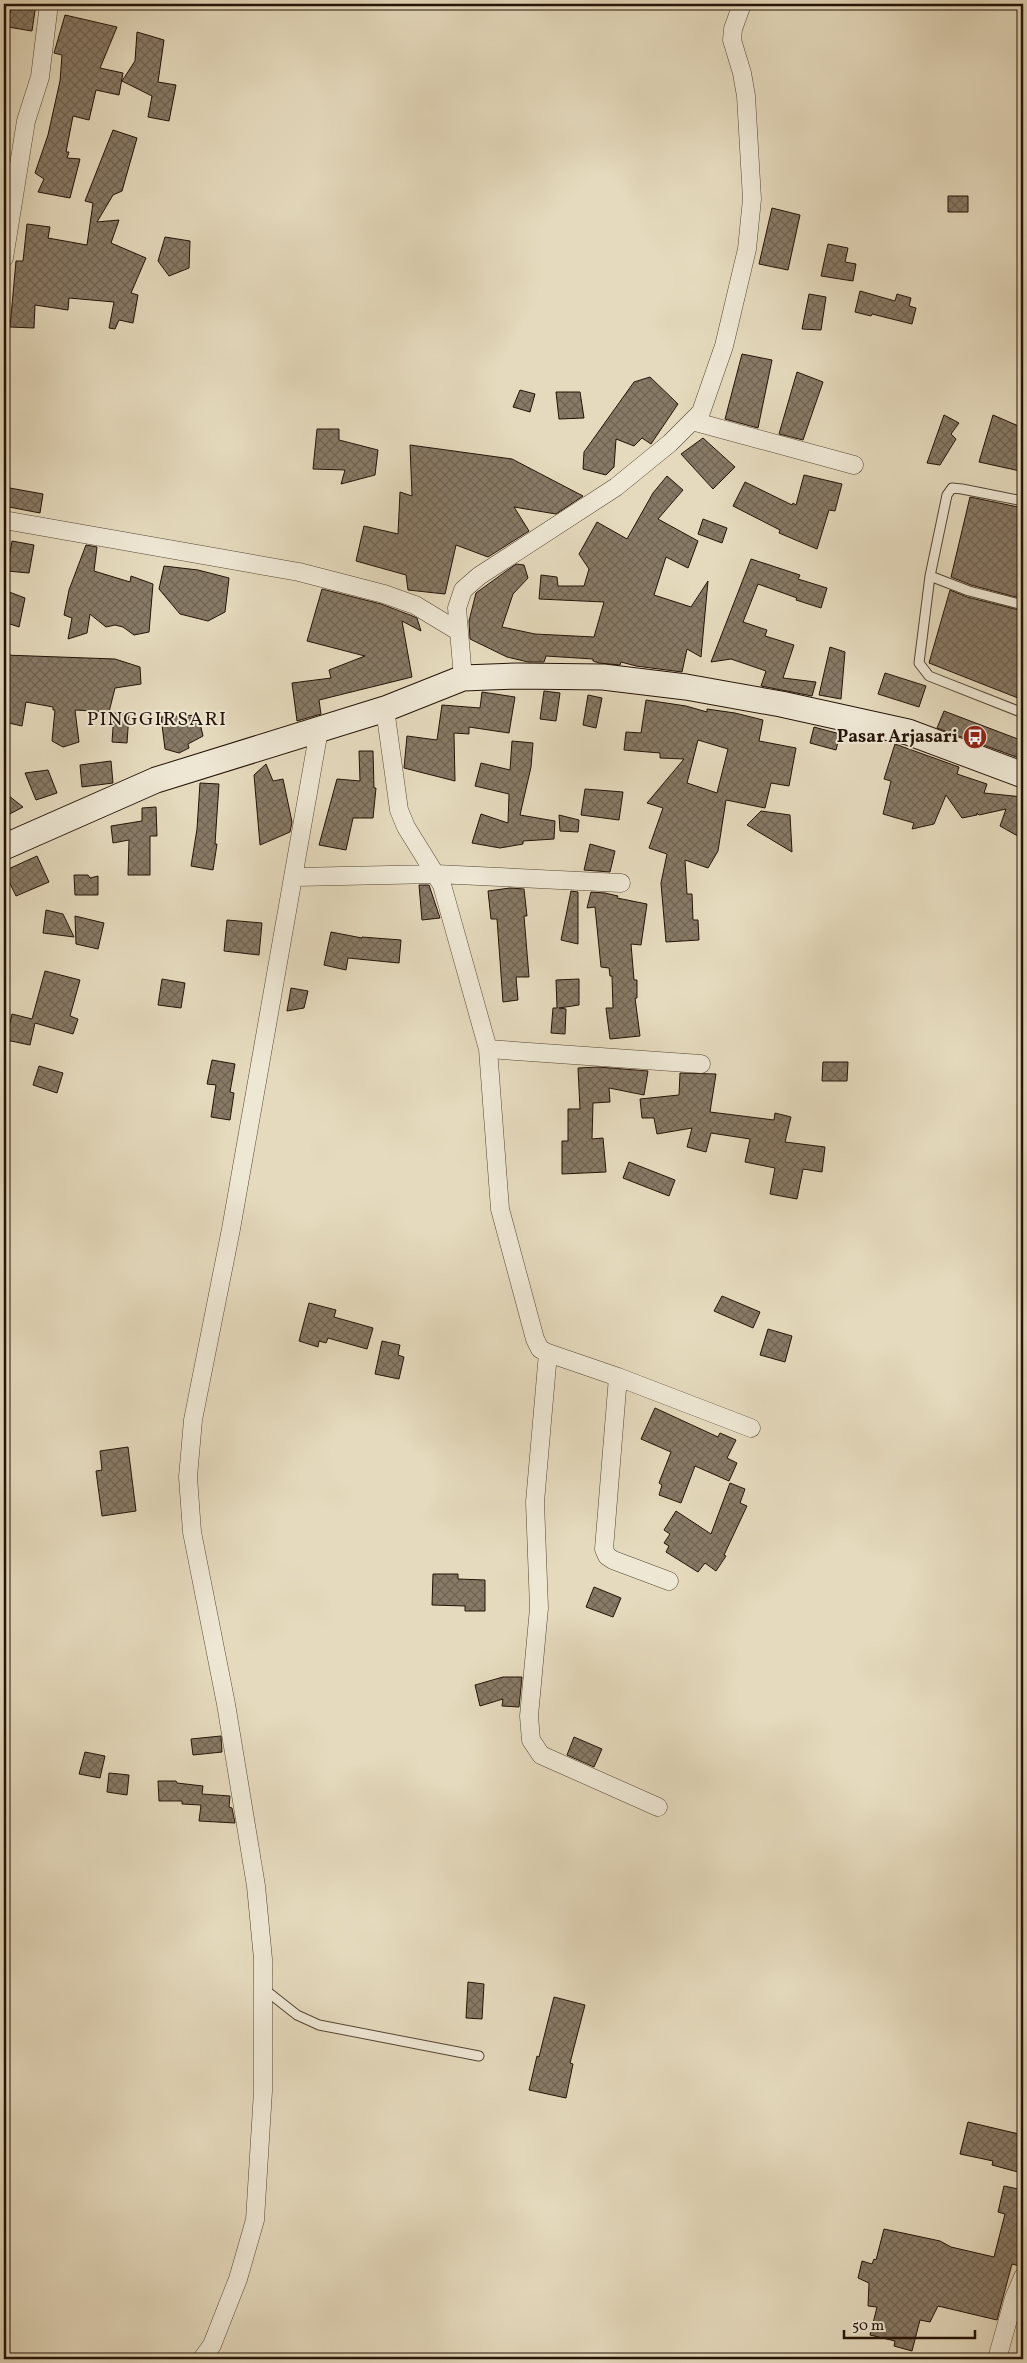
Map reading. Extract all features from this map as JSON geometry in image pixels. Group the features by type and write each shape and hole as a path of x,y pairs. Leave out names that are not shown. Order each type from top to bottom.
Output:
{"street":[{"path":"4,258 26,121 40,77 49,4"},
{"path":"463,678 457,608 463,590 479,576 616,487 670,443 701,412 724,346 748,249 752,198 746,96 742,73 732,40 742,4"},
{"path":"692,421 854,464"},
{"path":"4,520 318,577 384,594 416,605 458,631"},
{"path":"4,847 156,780 385,709 463,678 517,676 603,677 686,687 781,704 908,732 1023,775"},
{"path":"385,709 399,810 406,827 442,885 488,1048 500,1209 530,1326 540,1349 750,1428"},
{"path":"202,2359 212,2345 238,2279 255,2220 263,2091 263,1959 256,1886 226,1704 192,1532 188,1477 193,1420 231,1229 295,877 319,730"},
{"path":"295,877 436,874 582,883 621,883"},
{"path":"488,1048 701,1064"},
{"path":"548,1353 535,1502 539,1608 529,1716 531,1740 541,1755 658,1807"},
{"path":"618,1377 604,1549 607,1556 613,1560 669,1581"},
{"path":"997,2359 1014,2298 1023,2277"}],"lane":[{"path":"1023,501 952,488 947,495 930,576 919,663 928,676 1023,713"},
{"path":"930,576 969,591 1023,605"},
{"path":"263,1988 297,2015 319,2025 480,2056"}],"building":[{"path":"11,4 36,4 32,31 8,27"},
{"path":"65,15 117,27 100,68 123,73 119,95 96,90 89,120 73,116 66,152 69,152 67,158 80,159 70,198 38,192 44,179 35,173 48,135 60,81 62,55 54,53"},
{"path":"137,32 164,40 158,82 176,85 169,121 148,117 152,96 122,81 135,61"},
{"path":"113,130 137,138 122,191 113,195 97,222 119,220 111,243 146,258 131,293 138,295 133,323 119,320 115,329 109,328 114,302 69,298 68,310 35,305 34,328 10,327 16,261 23,261 27,224 50,227 48,238 87,245 93,203 85,201"},
{"path":"948,196 968,196 968,212 948,212"},
{"path":"772,208 800,215 788,270 759,264"},
{"path":"165,237 190,241 189,268 169,276 158,261"},
{"path":"828,244 848,248 845,262 856,264 853,281 821,276"},
{"path":"860,291 895,301 897,294 911,298 909,306 916,308 912,324 872,314 871,316 855,312"},
{"path":"809,294 826,297 821,330 802,329"},
{"path":"742,354 772,360 758,428 725,419"},
{"path":"797,372 823,382 803,440 779,434"},
{"path":"650,377 678,404 651,444 642,438 634,446 616,439 614,467 606,475 583,469 584,452 634,382"},
{"path":"520,390 535,394 530,412 513,407"},
{"path":"556,392 580,392 584,418 559,419"},
{"path":"944,415 959,423 951,434 956,439 940,465 927,463"},
{"path":"993,415 1023,428 1020,471 979,462"},
{"path":"317,429 339,429 339,440 378,450 375,475 341,484 345,470 313,469"},
{"path":"703,438 735,467 713,489 681,454"},
{"path":"410,445 512,459 583,496 556,514 514,507 529,531 488,557 456,545 445,594 408,590 406,575 356,561 364,526 398,534 400,492 412,496"},
{"path":"804,475 842,484 835,511 829,510 817,549 779,533 780,530 733,506 745,482 792,505 793,503 796,505"},
{"path":"667,476 683,490 658,519 698,541 688,568 666,557 654,595 691,607 708,581 701,657 687,649 682,672 636,666 621,662 620,665 599,663 593,661 593,659 546,656 544,662 528,662 507,657 470,639 469,621 476,593 516,564 524,565 528,578 513,594 502,627 535,634 594,637 604,602 539,599 541,575 557,577 558,586 584,586 589,569 579,554 597,522 627,539 653,493"},
{"path":"4,487 43,494 40,513 4,506"},
{"path":"970,497 1023,508 1023,599 971,585 951,577"},
{"path":"703,519 727,528 722,543 698,534"},
{"path":"12,541 34,545 29,573 7,571"},
{"path":"86,545 97,547 94,571 130,582 131,576 153,584 149,632 134,635 123,627 115,625 106,627 90,614 87,633 68,639 72,618 64,615 69,590"},
{"path":"751,559 800,575 798,579 827,588 821,608 758,584 743,622 767,630 765,636 794,645 783,678 816,682 812,696 761,686 766,671 731,659 711,662"},
{"path":"164,566 198,570 229,578 225,612 208,621 180,614 159,589"},
{"path":"322,589 381,604 410,615 417,618 421,631 402,621 412,677 319,700 321,714 297,721 292,683 331,678 329,670 365,656 307,641"},
{"path":"4,590 25,598 19,627 4,622"},
{"path":"950,590 967,597 1023,611 1023,700 929,663"},
{"path":"830,647 845,652 841,699 819,695"},
{"path":"4,655 115,659 140,667 141,684 115,688 109,712 75,710 79,742 63,747 52,741 55,710 53,710 53,707 26,702 22,726 4,722"},
{"path":"885,673 926,686 919,707 878,694"},
{"path":"544,691 560,693 556,721 540,719"},
{"path":"482,692 515,697 509,733 469,727 469,734 454,733 455,781 404,768 407,736 437,740 442,705 480,708"},
{"path":"588,695 602,698 596,728 583,725"},
{"path":"646,700 686,706 707,712 707,709 735,713 763,720 759,741 796,748 789,786 771,783 765,808 726,800 718,851 708,868 685,860 687,894 692,894 693,920 698,920 699,940 666,942 661,883 667,854 649,848 663,808 647,803 684,759 660,758 660,753 624,750 626,732 641,733","holes":["698,740 728,749 717,793 687,783"]},
{"path":"944,711 1023,741 1019,758 937,728"},
{"path":"114,713 129,714 127,743 112,742"},
{"path":"198,715 203,736 188,744 189,748 179,753 165,749 161,717"},
{"path":"814,727 840,734 836,750 810,743"},
{"path":"512,741 533,743 531,767 520,815 555,821 554,839 523,841 523,844 500,848 472,843 481,814 508,823 509,794 475,786 481,763 510,770"},
{"path":"895,744 959,767 957,774 987,784 984,793 1023,797 1023,839 1000,826 1006,809 979,815 977,813 977,815 962,818 946,795 934,824 912,829 914,823 883,814 891,781 884,779"},
{"path":"359,751 373,751 374,788 376,788 373,818 353,818 346,850 319,845 337,779 360,781"},
{"path":"111,761 113,783 82,787 80,765"},
{"path":"266,764 273,781 283,779 292,822 290,832 260,845 254,775"},
{"path":"48,770 57,793 36,800 25,773"},
{"path":"200,783 219,784 215,844 217,844 213,870 191,866 197,829"},
{"path":"585,789 623,792 619,820 581,815"},
{"path":"4,792 23,807 4,817"},
{"path":"156,807 157,836 150,836 150,875 128,875 129,840 113,843 111,826 142,821 142,808"},
{"path":"761,811 790,815 792,852 747,825"},
{"path":"559,815 579,820 578,832 560,831"},
{"path":"590,844 615,851 610,872 584,870"},
{"path":"37,856 49,882 16,896 4,871"},
{"path":"74,875 88,875 90,878 98,876 98,895 75,895"},
{"path":"419,885 429,885 440,918 422,920"},
{"path":"510,888 524,889 527,916 524,916 529,977 516,977 518,1000 503,1002 497,919 491,919 488,891"},
{"path":"571,891 578,892 578,944 561,940"},
{"path":"591,892 605,893 618,896 617,898 647,904 641,945 631,944 634,980 637,980 637,998 635,998 640,1036 610,1039 606,1008 613,1008 612,976 610,976 609,968 601,967 595,907 587,908"},
{"path":"46,910 63,914 74,937 43,933"},
{"path":"75,916 104,923 98,949 76,944"},
{"path":"227,920 262,923 259,955 224,951"},
{"path":"331,932 362,938 401,940 399,963 348,958 346,970 324,965"},
{"path":"45,971 80,980 70,1016 78,1019 73,1034 35,1023 30,1045 6,1040 12,1014 32,1019"},
{"path":"162,979 185,983 181,1008 158,1005"},
{"path":"579,979 579,1005 559,1008 566,1009 565,1034 551,1033 553,1008 557,1008 556,980"},
{"path":"291,988 308,991 304,1008 287,1011"},
{"path":"212,1060 235,1064 230,1092 234,1093 230,1120 211,1117 216,1085 207,1084"},
{"path":"823,1062 848,1062 847,1081 822,1081"},
{"path":"39,1066 63,1073 57,1093 33,1085"},
{"path":"598,1067 648,1071 644,1095 609,1088 610,1102 593,1103 592,1139 603,1138 606,1172 562,1174 562,1141 568,1141 568,1109 580,1109 578,1068"},
{"path":"680,1073 716,1074 710,1112 774,1120 775,1113 791,1117 785,1142 825,1147 822,1172 803,1169 797,1199 770,1194 775,1168 745,1162 750,1139 711,1133 706,1152 687,1147 692,1128 657,1134 654,1118 642,1118 640,1099 679,1095"},
{"path":"629,1162 675,1180 669,1196 623,1178"},
{"path":"722,1296 760,1312 753,1328 714,1311"},
{"path":"309,1303 336,1310 334,1317 373,1328 367,1349 328,1338 326,1343 319,1341 318,1347 299,1341"},
{"path":"768,1329 792,1336 785,1362 760,1355"},
{"path":"382,1341 400,1345 398,1355 404,1357 399,1379 375,1374"},
{"path":"655,1408 718,1437 720,1433 736,1440 727,1458 737,1463 729,1481 695,1466 681,1503 659,1495 662,1485 659,1483 671,1452 641,1439"},
{"path":"128,1447 136,1511 102,1516 96,1471 102,1470 100,1451"},
{"path":"730,1483 745,1489 740,1503 747,1506 724,1555 726,1556 716,1571 705,1563 698,1572 666,1552 669,1546 664,1543 670,1534 664,1530 676,1511 711,1534"},
{"path":"433,1574 458,1574 458,1579 485,1580 485,1611 465,1611 465,1606 432,1605"},
{"path":"594,1587 621,1598 613,1617 586,1607"},
{"path":"503,1677 522,1677 519,1707 502,1706 503,1699 480,1706 475,1685"},
{"path":"221,1736 222,1752 193,1755 191,1739"},
{"path":"574,1737 602,1749 594,1767 567,1755"},
{"path":"85,1752 105,1756 100,1778 79,1774"},
{"path":"109,1773 129,1775 127,1795 107,1792"},
{"path":"158,1781 176,1781 177,1783 203,1786 202,1794 230,1796 229,1807 232,1808 235,1823 199,1821 201,1805 182,1804 182,1801 159,1801"},
{"path":"468,1982 484,1984 482,2019 466,2018"},
{"path":"554,1997 585,2005 570,2063 573,2064 566,2098 529,2090"},
{"path":"968,2122 1023,2135 1023,2150 1018,2172 992,2165 993,2161 960,2154"},
{"path":"1004,2186 1023,2190 1023,2267 1012,2264 997,2320 938,2306 930,2322 920,2320 912,2351 894,2346 895,2341 870,2335 877,2307 868,2306 869,2283 858,2278 862,2261 872,2264 874,2259 876,2260 884,2229 940,2241 951,2247 994,2257 1005,2214 998,2212"}],"place":[{"name":"Pasar Arjasari","path":"975,737"}],"district":[{"name":"PINGGIRSARI","path":"157,720"}]}
